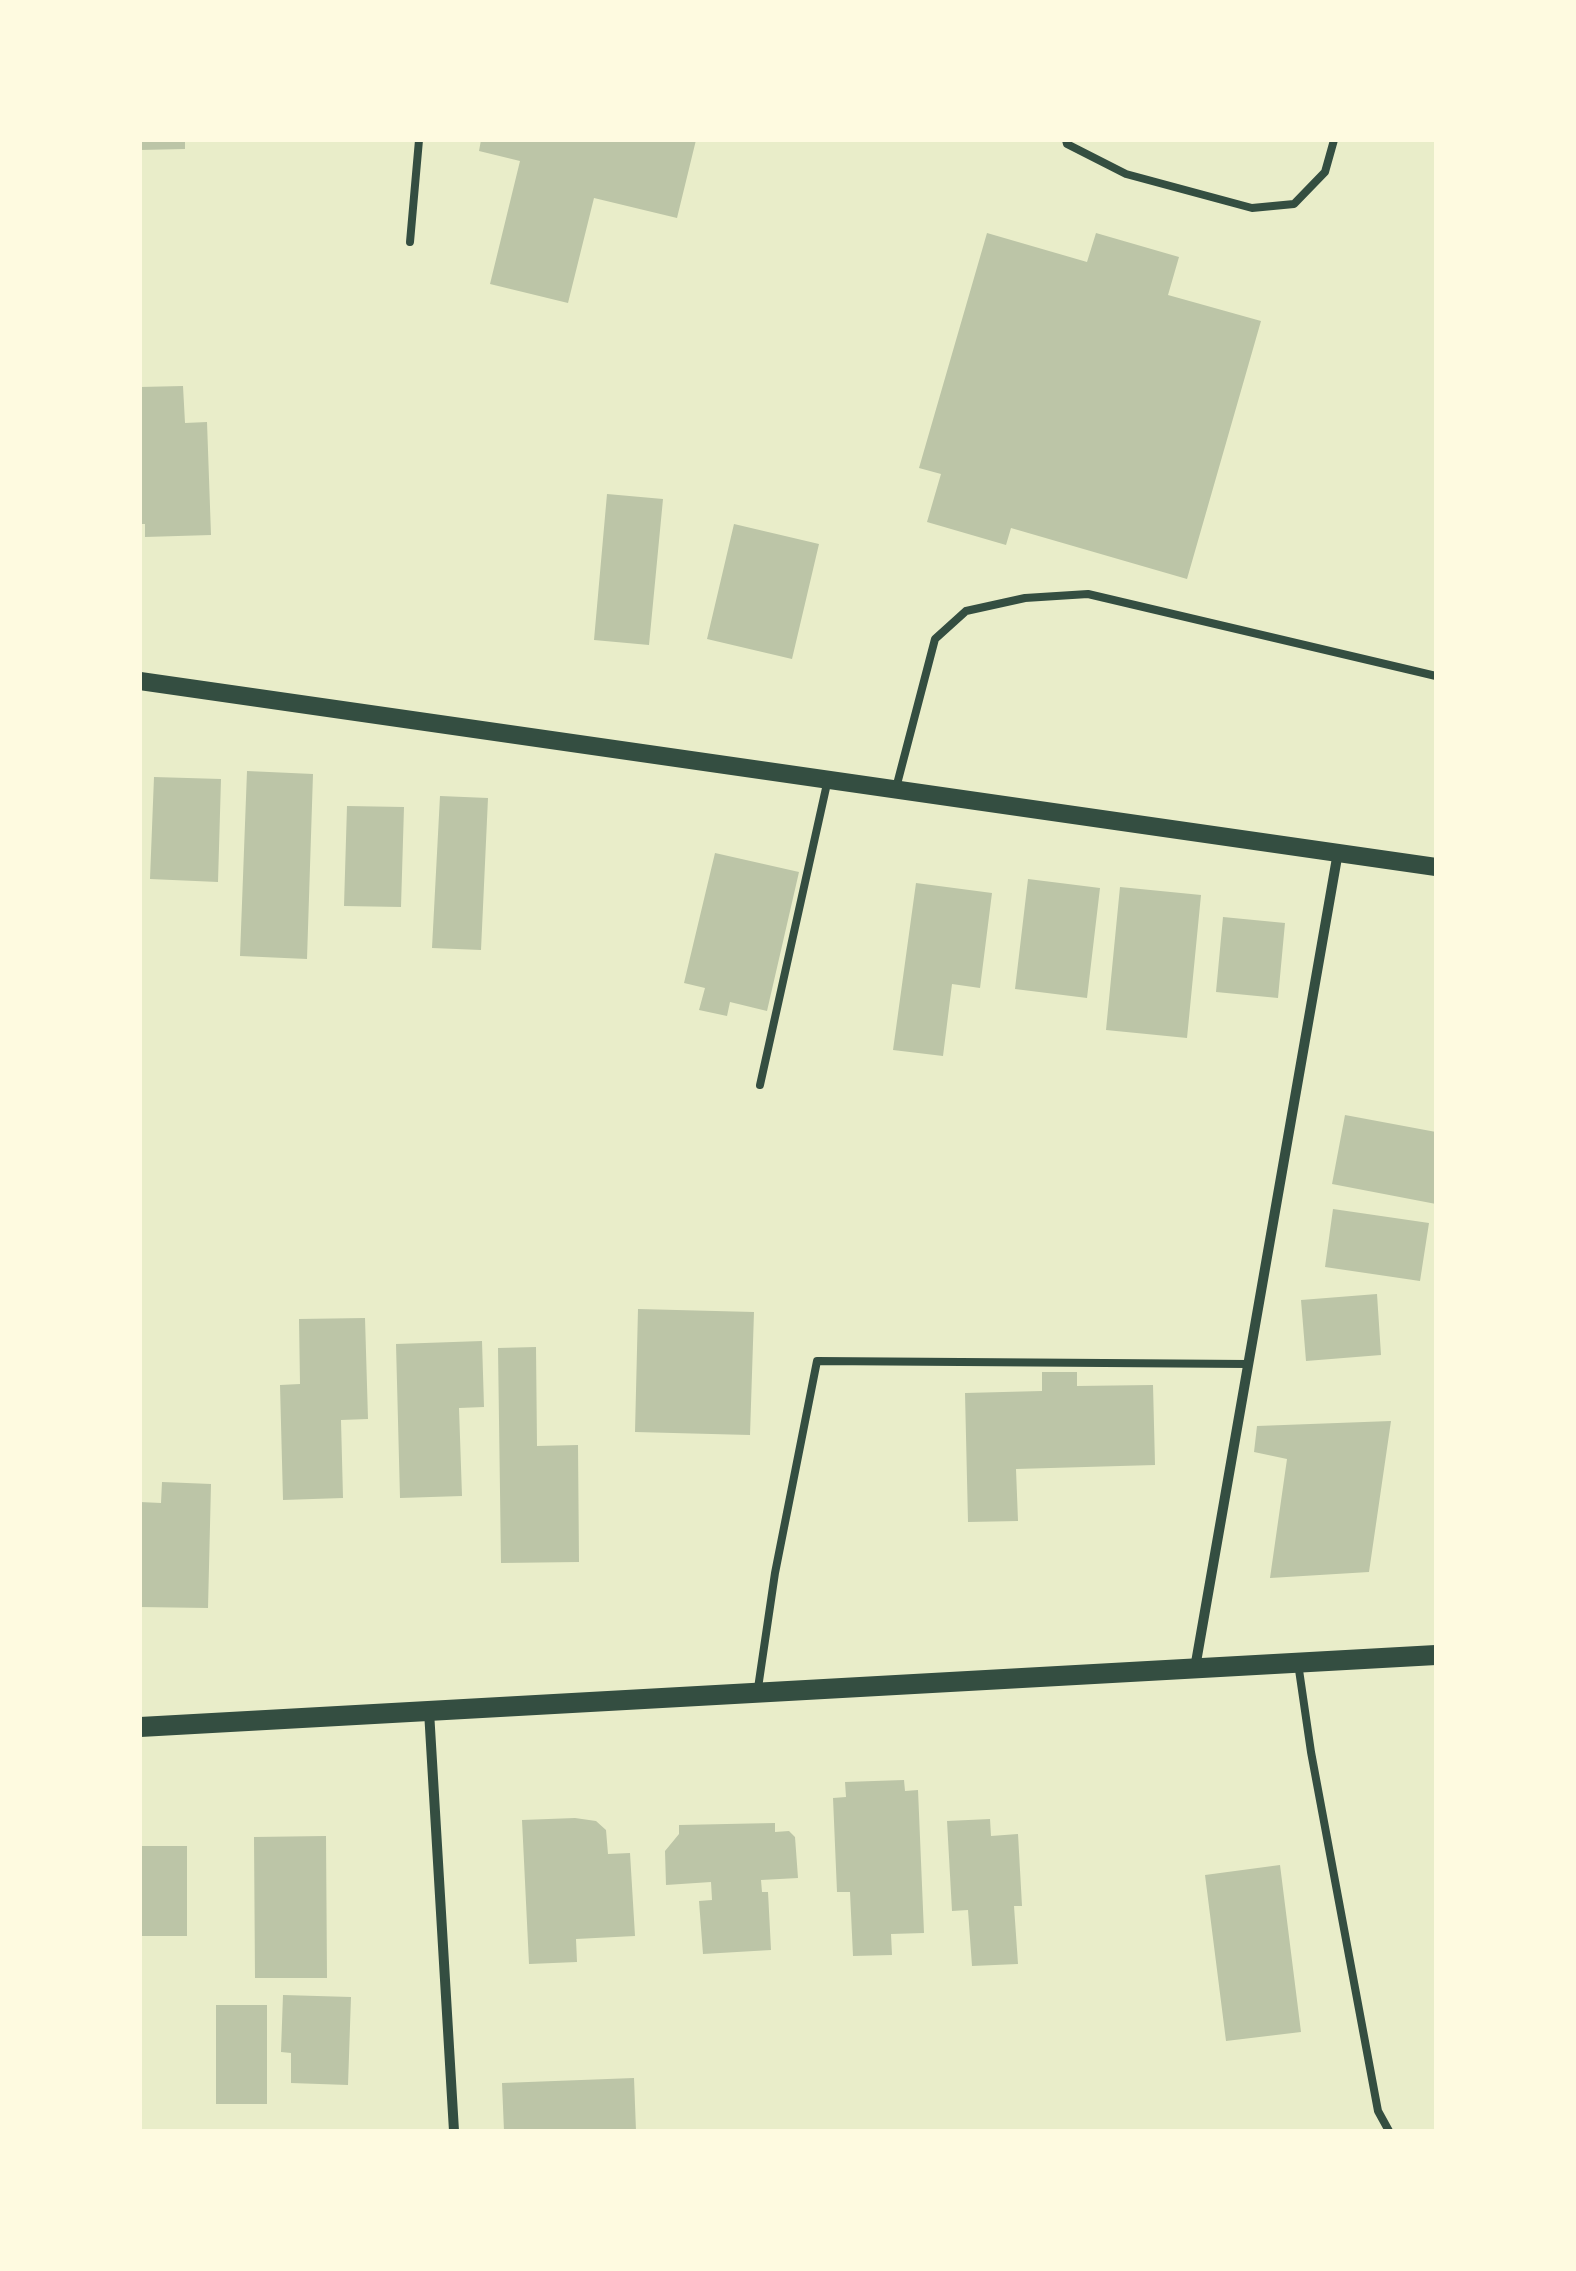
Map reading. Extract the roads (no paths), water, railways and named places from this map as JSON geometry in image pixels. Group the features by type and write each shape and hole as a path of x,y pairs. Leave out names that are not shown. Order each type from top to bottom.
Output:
{"main road":[{"path":"140,1726 1436,1655"}],"street":[{"path":"140,681 1436,867"},
{"path":"1194,1669 1338,852"},
{"path":"430,1710 454,2131"}],"lane":[{"path":"410,242 418,140"},
{"path":"1066,140 1126,174 1252,208 1294,204 1325,172 1334,140"},
{"path":"896,788 935,639 966,611 1025,598 1088,594 1436,676"},
{"path":"760,1085 828,779"},
{"path":"757,1693 775,1573 817,1361 1248,1364"},
{"path":"1298,1663 1310,1752 1378,2111 1389,2131"}]}
